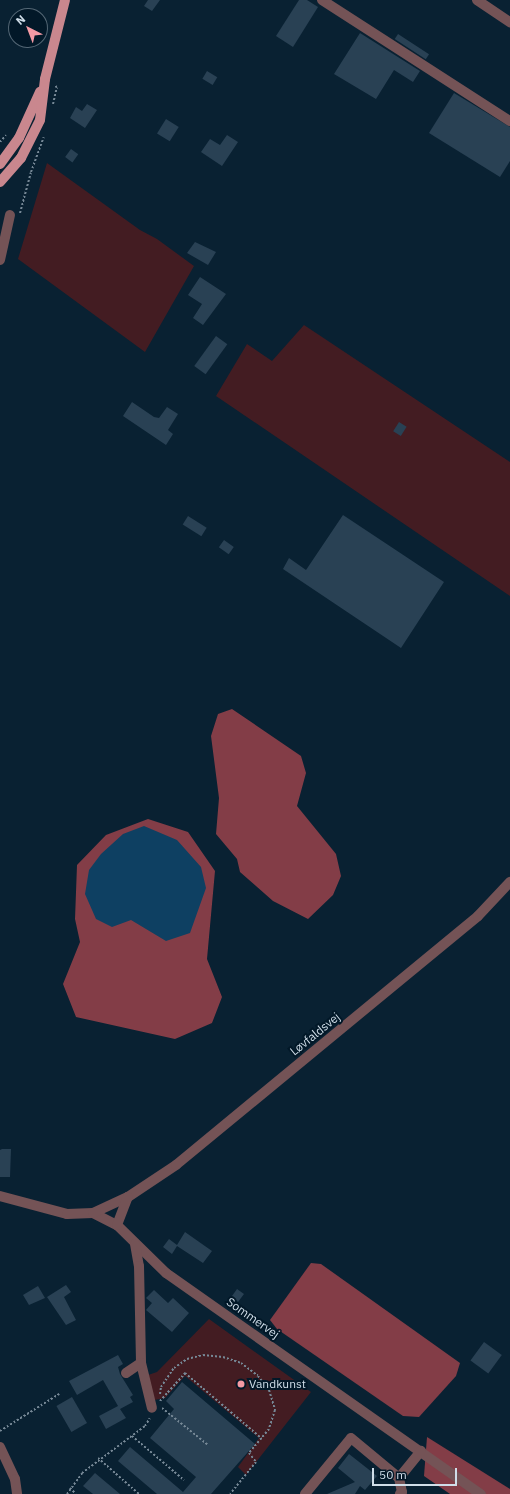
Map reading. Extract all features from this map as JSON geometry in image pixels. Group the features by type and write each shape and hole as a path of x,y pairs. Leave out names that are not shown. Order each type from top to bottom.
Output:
{"main road":[{"path":"0,182 21,158 32,140 40,120 45,79 65,0"},
{"path":"0,164 19,138 45,79"}],"street":[{"path":"322,0 510,121"},
{"path":"477,0 510,22"},
{"path":"0,260 15,216"},
{"name":"Løvfaldsvej","path":"93,1212 128,1197 176,1165 478,916 509,885"},
{"path":"0,1196 67,1214 93,1212"},
{"path":"117,1225 128,1197"},
{"name":"Sommervej","path":"93,1212 117,1225 166,1273 481,1494"},
{"path":"135,1244 139,1266 141,1363 156,1407"},
{"path":"126,1373 141,1363"},
{"path":"305,1494 351,1438 399,1478 402,1492 400,1494"},
{"path":"0,1447 14,1479 17,1494"},
{"path":"399,1478 420,1451"}],"path":[{"path":"45,79 57,87 52,108"},
{"path":"15,216 45,136"},
{"path":"156,1407 161,1388 174,1368 187,1359 203,1355 229,1359 241,1363 258,1376 269,1390 275,1410 269,1429 249,1453 256,1462 230,1494"},
{"path":"67,1494 82,1473 98,1458 145,1426 156,1407 185,1373 261,1438"},
{"path":"0,1431 59,1394"},
{"path":"156,1407 208,1445"},
{"path":"132,1435 184,1480"},
{"path":"98,1458 139,1494"},
{"path":"70,1488 76,1494"}],"shaded area":[{"path":"47,163 140,230 157,239 194,266 145,352 18,259"},
{"path":"304,325 510,462 510,596 216,396 247,344 272,361"},
{"path":"232,709 301,756 306,773 297,806 336,854 341,876 333,895 308,919 273,901 240,872 237,859 216,834 219,798 211,736 218,714"},
{"path":"148,819 188,832 215,871 207,959 222,997 212,1023 175,1039 76,1017 63,984 80,942 75,919 77,865 106,835"},
{"path":"311,1263 321,1264 460,1363 456,1376 419,1417 403,1416 277,1329 270,1320"},
{"path":"209,1319 311,1392 246,1475 238,1467 259,1438 185,1376 165,1398 154,1400 148,1375 157,1372"},
{"path":"427,1437 510,1489 510,1494 450,1494 424,1476"}],"water":[{"path":"144,826 177,840 201,867 206,888 190,933 166,941 131,920 112,927 96,919 85,894 89,870 101,854 123,834"}],"building":[{"path":"148,0 160,0 152,11 144,6"},
{"path":"299,0 307,0 318,7 293,47 276,36"},
{"path":"360,33 420,71 413,82 394,70 376,99 334,74"},
{"path":"398,34 429,54 426,59 395,39"},
{"path":"207,71 217,77 213,85 202,79"},
{"path":"454,93 510,127 510,161 500,177 429,133"},
{"path":"87,104 97,110 85,128 70,118 76,107 82,111"},
{"path":"166,119 179,127 170,141 157,133"},
{"path":"227,135 238,142 222,166 201,152 210,139 220,145"},
{"path":"71,149 78,154 72,162 65,157"},
{"path":"195,242 216,252 208,265 187,253"},
{"path":"200,277 226,294 203,325 193,318 202,304 188,295"},
{"path":"216,336 227,344 206,374 194,366"},
{"path":"132,402 154,417 159,418 167,407 178,414 168,430 173,434 166,445 123,416"},
{"path":"399,422 407,427 401,436 393,431"},
{"path":"343,515 444,582 401,648 283,569 289,558 306,570"},
{"path":"188,516 207,528 201,536 183,524"},
{"path":"224,540 234,547 229,554 219,547"},
{"path":"11,1149 10,1177 0,1177 0,1150"},
{"path":"185,1232 212,1251 203,1263 177,1246 172,1254 163,1247 169,1239 177,1245"},
{"path":"66,1285 71,1292 64,1297 76,1320 66,1325 47,1297"},
{"path":"38,1286 45,1298 29,1305 23,1295"},
{"path":"237,1289 244,1294 238,1302 232,1296"},
{"path":"154,1290 168,1303 173,1298 189,1313 172,1332 146,1310 152,1303 146,1298"},
{"path":"484,1342 502,1355 488,1374 470,1361"},
{"path":"118,1355 123,1364 118,1367 120,1374 133,1395 130,1397 133,1402 120,1409 126,1418 106,1429 99,1416 118,1406 103,1380 77,1395 69,1381"},
{"path":"182,1382 255,1444 211,1494 157,1494 118,1461 130,1447 183,1492 196,1477 150,1438 174,1409 166,1401"},
{"path":"72,1397 87,1423 71,1432 56,1406"},
{"path":"349,1454 377,1476 365,1490 360,1486 355,1494 327,1494 355,1482 338,1468"},
{"path":"95,1473 120,1494 93,1494 83,1486"}],"place":[{"name":"Vandkunst","path":"241,1384"}]}
